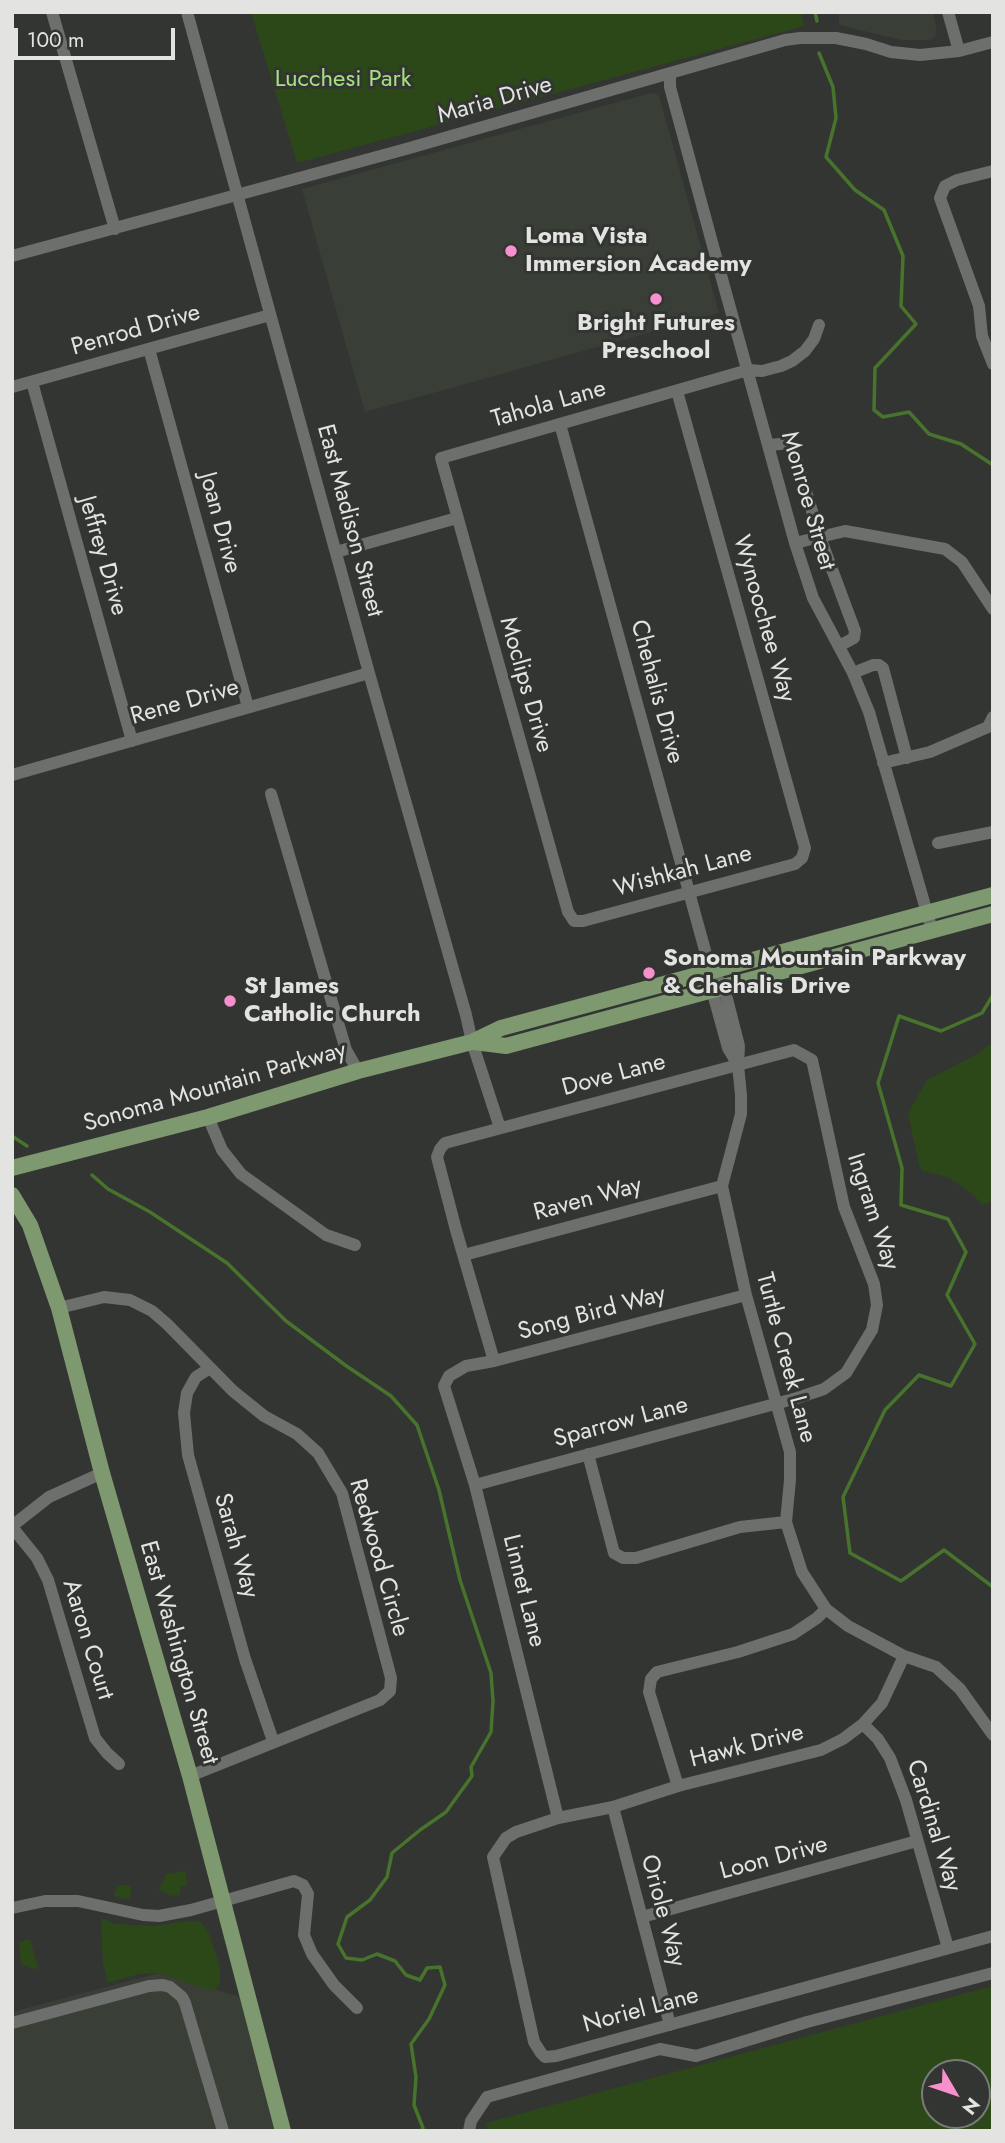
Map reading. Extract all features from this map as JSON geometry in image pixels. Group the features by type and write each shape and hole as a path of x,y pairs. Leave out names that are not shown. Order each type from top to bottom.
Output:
{"main road":[{"name":"Sonoma Mountain Parkway","path":"12,1168 208,1117 358,1071 472,1042 501,1028 993,895"},
{"name":"Sonoma Mountain Parkway","path":"472,1042 506,1046 993,914"},
{"name":"East Washington Street","path":"12,1195 30,1225 59,1308 102,1473 190,1776 280,2130"}],"street":[{"path":"52,12 115,229"},
{"name":"East Madison Street","path":"187,12 472,1042"},
{"path":"948,12 959,51"},
{"name":"Maria Drive","path":"12,256 785,40 836,38 891,52 920,55 959,51 993,42"},
{"name":"Monroe Street","path":"670,74 670,87 795,543 813,597 853,673 869,712 932,930"},
{"path":"993,171 957,180 945,186 940,198 979,306 982,335 993,364"},
{"path":"979,306 993,301"},
{"name":"Penrod Drive","path":"12,387 270,315"},
{"name":"Tahola Lane","path":"441,458 748,370 762,371 792,361 805,351 814,339 819,325"},
{"name":"Joan Drive","path":"149,349 248,707"},
{"name":"Jeffrey Drive","path":"32,382 132,741"},
{"name":"Wynoochee Way","path":"677,391 805,848 802,859"},
{"name":"Chehalis Drive","path":"560,424 711,972"},
{"path":"769,445 791,443 820,537 855,631 854,638 839,646"},
{"name":"Moclips Drive","path":"441,458 568,912 574,921"},
{"path":"336,552 457,518"},
{"path":"795,543 845,531 945,549 962,562 993,609"},
{"path":"853,673 873,665 883,668 906,758"},
{"name":"Rene Drive","path":"12,775 369,673"},
{"path":"883,763 930,752 991,726"},
{"path":"271,794 346,1050 358,1071"},
{"path":"938,843 993,832"},
{"name":"Wishkah Lane","path":"574,921 583,921 795,864 802,859"},
{"name":"Turtle Creek Lane","path":"711,972 718,988 728,1048 738,1065 741,1095 741,1114 722,1186 746,1295 790,1452 786,1522 802,1572 826,1609 848,1626 904,1656 936,1667 960,1689 993,1735"},
{"path":"472,1042 500,1128 445,1143 437,1157 494,1361"},
{"name":"Ingram Way","path":"738,1065 794,1050 812,1060 844,1207 874,1284 877,1305 872,1330 846,1373 824,1389 778,1403"},
{"name":"Dove Lane","path":"500,1128 738,1065"},
{"path":"208,1117 222,1150 241,1174 326,1235 355,1245"},
{"name":"Raven Way","path":"464,1255 722,1186"},
{"name":"Song Bird Way","path":"449,1376 466,1366 746,1295"},
{"name":"Redwood Circle","path":"59,1308 104,1297 130,1300 152,1311 233,1391 264,1416 297,1434 318,1453 342,1493 391,1678 390,1691 380,1700 190,1776"},
{"name":"Sarah Way","path":"209,1367 196,1377 187,1393 184,1413 188,1455 245,1659 273,1741"},
{"name":"Linnet Lane","path":"449,1376 444,1386 475,1485 558,1818"},
{"name":"Sparrow Lane","path":"475,1485 778,1403"},
{"path":"588,1454 614,1553 622,1558 636,1558 740,1527 786,1522"},
{"path":"12,1527 48,1497 102,1473"},
{"name":"Aaron Court","path":"12,1527 37,1558 48,1580 95,1738 119,1764"},
{"path":"678,1786 649,1692 651,1679 657,1672 738,1652 793,1634 826,1609"},
{"name":"Hawk Drive","path":"493,1857 506,1838 558,1818 613,1807 678,1786 821,1750 843,1739 863,1724 882,1703 904,1656"},
{"name":"Cardinal Way","path":"863,1724 878,1739 890,1758 906,1800 948,1948"},
{"name":"Oriole Way","path":"613,1807 670,2025"},
{"name":"Loon Drive","path":"642,1917 917,1841"},
{"name":"Noriel Lane","path":"493,1857 534,2042 545,2057 948,1948"},
{"path":"12,1908 45,1901 78,1900 143,1915 159,1916 191,1910 293,1881 303,1885 308,1894 304,1935 307,1945 334,1985 356,2008"},
{"path":"948,1948 993,1936"},
{"path":"469,2131 471,2121 487,2098 660,2049 696,2056 807,2022 993,1973"},
{"path":"12,2023 149,1986 170,1987 185,2003 223,2131"}],"shaded area":[{"path":"839,12 933,12 937,33 933,39 928,40 902,40 839,25"},
{"name":"Loma Vista Immersion Academy","path":"651,93 658,95 660,99 719,313 365,412 302,189"},
{"path":"159,1973 240,1997 277,2131 12,2131 12,2012"}],"green space":[{"name":"Lucchesi Park","path":"251,12 801,12 804,26 297,163"},
{"path":"993,1042 993,1201 982,1205 974,1195 948,1177 923,1171 919,1165 908,1113 927,1080 977,1054"},
{"path":"185,1871 187,1885 180,1886 180,1895 170,1896 159,1890 166,1874"},
{"path":"117,1885 131,1887 131,1896 128,1899 114,1896"},
{"path":"101,1918 116,1924 155,1926 187,1921 201,1922 208,1931 220,1967 220,1983 216,1990 159,1973 139,1974 108,1983 103,1964"},
{"path":"30,1939 38,1968 33,1969 21,1964 19,1942"},
{"path":"993,1986 993,2131 488,2131 486,2123"}],"waterway":[{"path":"815,12 817,21"},
{"path":"819,53 833,87 836,118 826,157 855,190 884,210 903,256 901,306 916,324 875,368 874,410 883,417 909,412 929,434 961,444 993,465"},
{"path":"993,995 982,1013 941,1031 899,1016 878,1083 902,1168 901,1205 948,1219 966,1252 947,1295 975,1344 951,1386 919,1375 885,1410 843,1497 850,1553 901,1581 944,1550 993,1587"},
{"path":"12,1136 27,1146"},
{"path":"92,1175 108,1189 150,1212 227,1263 286,1321 391,1396 417,1425 439,1490 460,1580 491,1673 491,1732 471,1767 472,1776 446,1812 392,1853 387,1877 370,1900 347,1917 338,1944 346,1958 362,1960 377,1954 395,1961 406,1975 420,1980 427,1968 440,1967 445,1985 429,2019 411,2044 416,2077 414,2105 423,2128 421,2131"}],"place":[{"name":"Loma Vista Immersion Academy","path":"511,251"},
{"name":"Bright Futures Preschool","path":"656,299"},
{"name":"Sonoma Mountain Parkway & Chehalis Drive","path":"649,973"},
{"name":"St James Catholic Church","path":"230,1001"}]}
